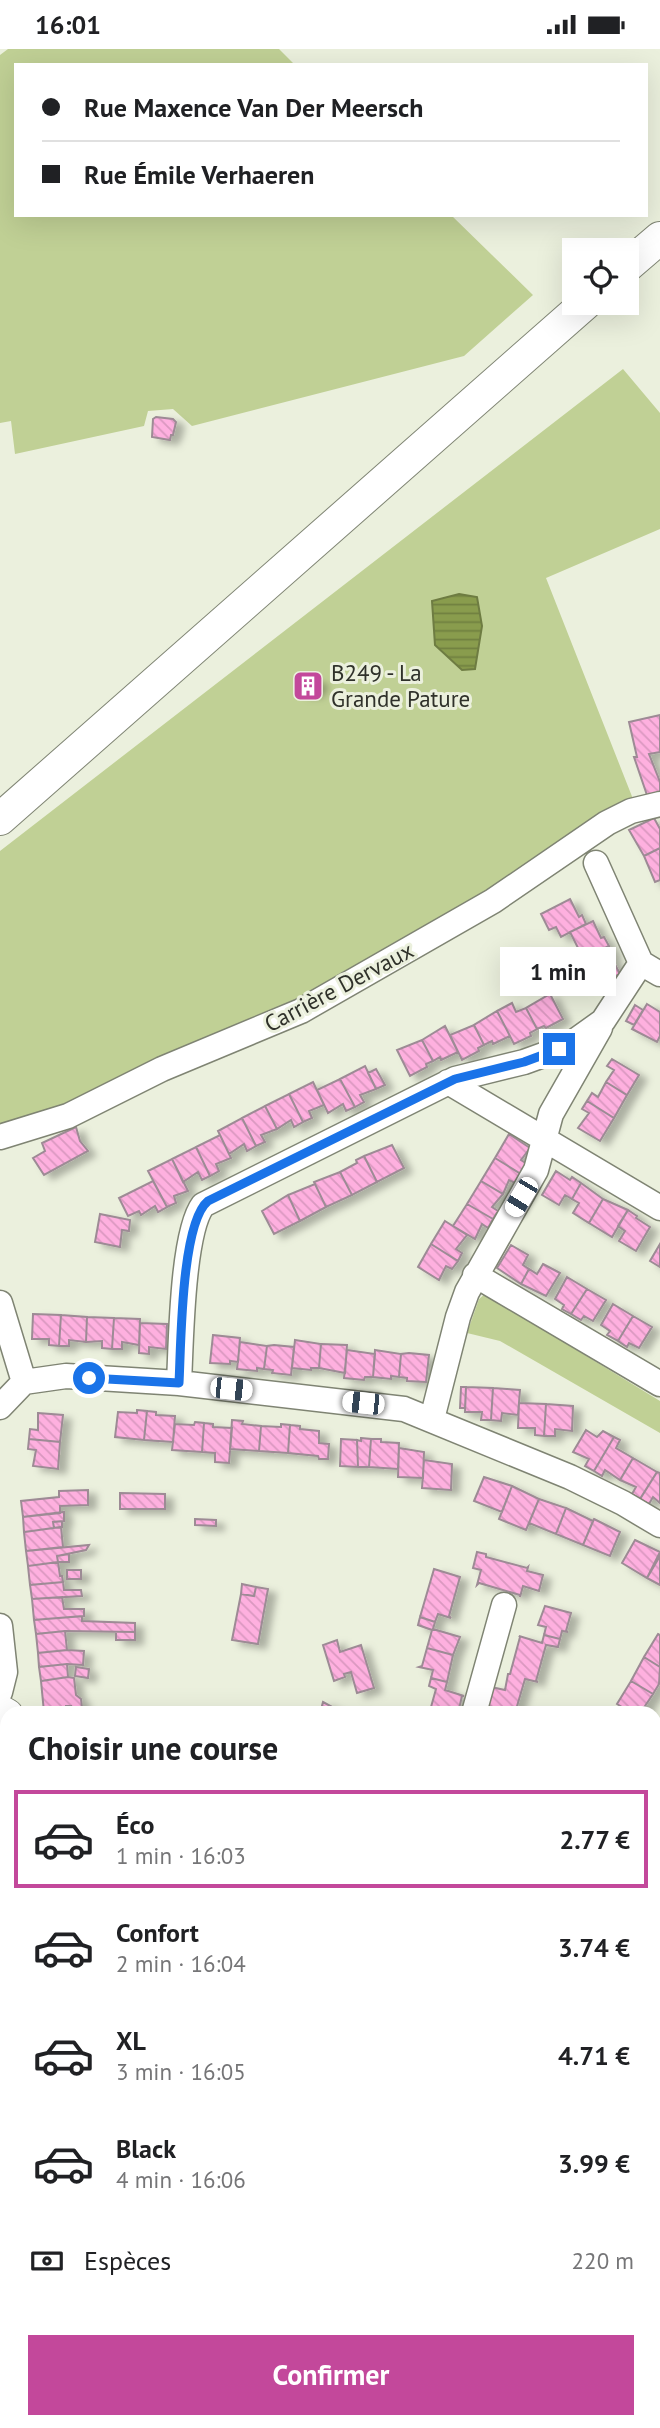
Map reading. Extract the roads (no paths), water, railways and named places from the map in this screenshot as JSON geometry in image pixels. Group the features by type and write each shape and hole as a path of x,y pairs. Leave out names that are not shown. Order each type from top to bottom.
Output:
{"main road":[{"path":"639,256 660,238"},
{"path":"0,819 572,315"}],"street":[{"name":"Carrière Dervaux","path":"0,1137 68,1116 162,1069 301,1011 493,901 607,823 631,811 660,804"},
{"path":"179,1383 187,1267 195,1221 203,1205 448,1082 540,1057 568,1046 603,1021 651,969 596,863"},
{"path":"432,1419 458,1317 475,1275 536,1170 551,1114 603,1021"},
{"path":"448,1082 660,1208"},
{"path":"475,1275 660,1384"},
{"path":"0,1303 24,1382"},
{"path":"0,1407 24,1382 66,1377 179,1383 389,1406 412,1411 570,1477 660,1525"},
{"path":"476,1706 504,1605"},
{"path":"0,1626 5,1672 0,1692"}],"place":[{"name":"B249 - La Grande Pature","path":"308,686"}]}
